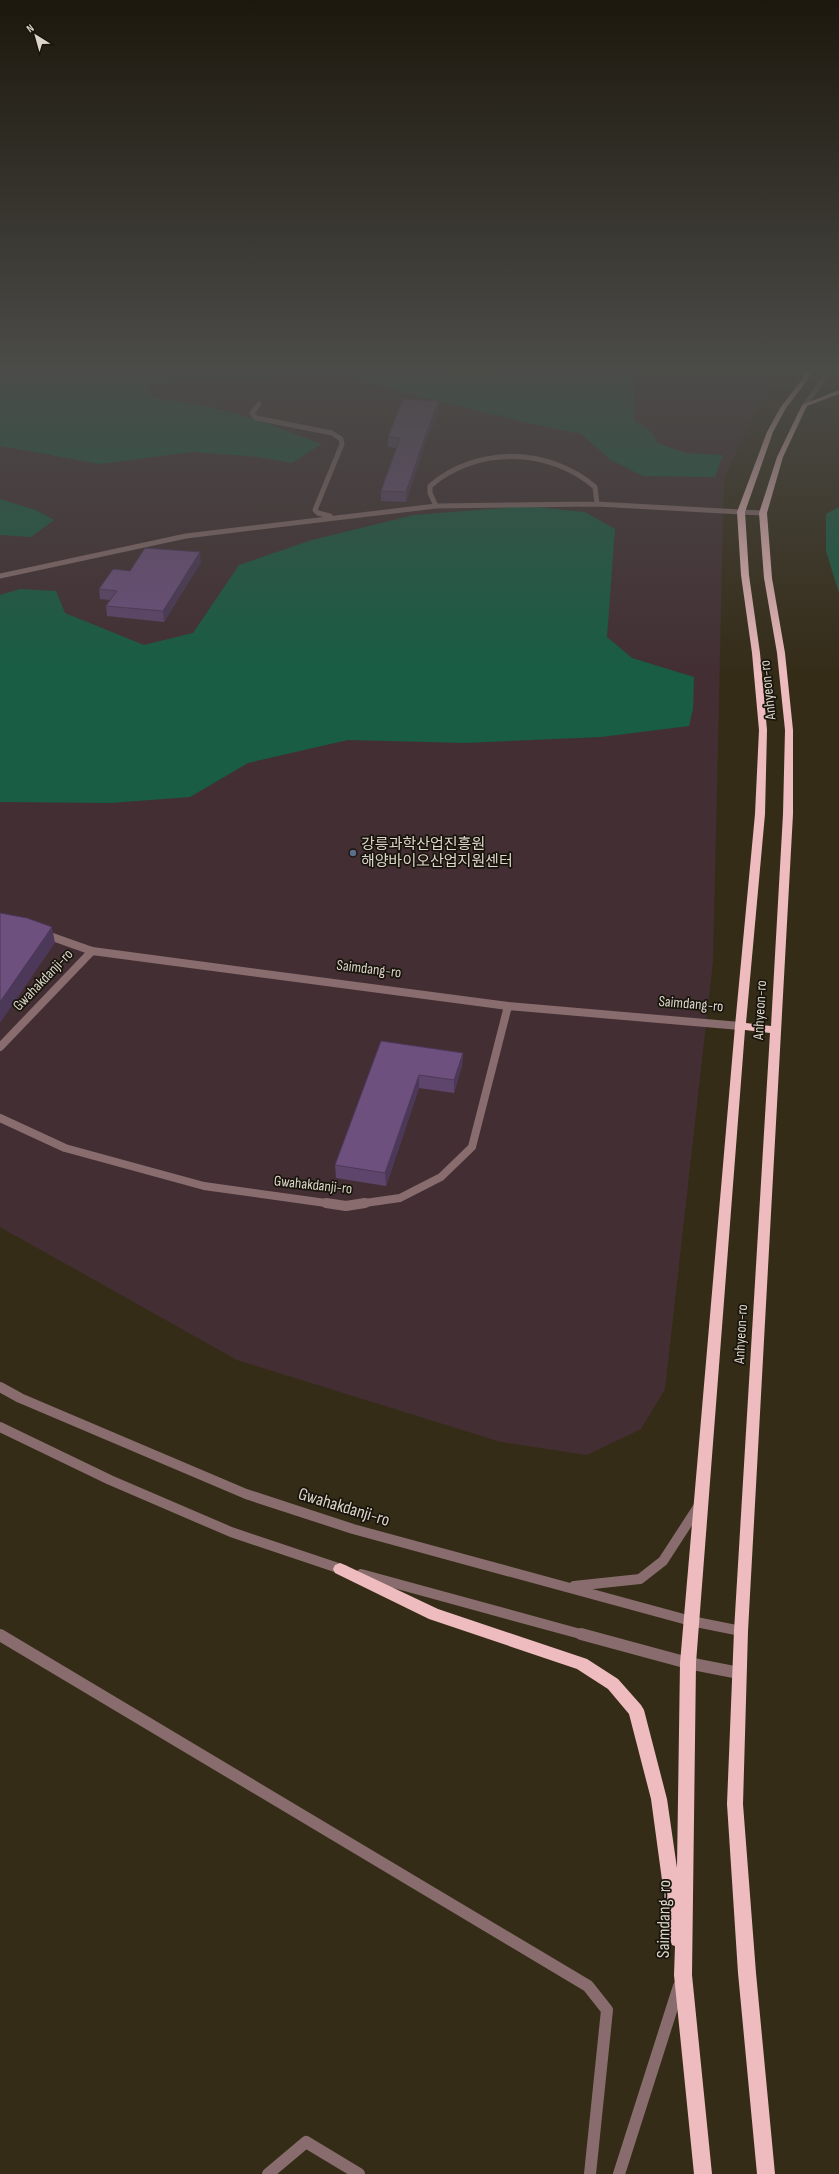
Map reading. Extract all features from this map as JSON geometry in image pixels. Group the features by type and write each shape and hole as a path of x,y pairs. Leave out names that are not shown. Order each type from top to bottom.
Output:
{"highway":[{"name":"Anhyeon-ro","path":"688,1663 740,1026 760,814 763,730 756,653 745,575 741,512 757,468"},
{"name":"Anhyeon-ro","path":"739,1673 740,1631 788,814 789,730 781,653 768,578 763,513 777,468"},
{"path":"740,1026 776,1030"},
{"path":"340,1569 434,1614 582,1664 612,1684 636,1710 659,1799 682,1975"},
{"name":"Saimdang-ro","path":"688,1663 682,1975 703,2174"},
{"path":"739,1673 735,1804 747,1972 766,2174"}],"street":[{"path":"332,468 315,510 324,515 337,518"},
{"path":"436,506 430,493 430,486 446,472 454,468"},
{"path":"569,468 595,487 597,504"},
{"path":"0,576 186,536 436,506 597,504 763,513"},
{"name":"Saimdang-ro","path":"35,930 92,951 508,1006 740,1026"},
{"name":"Gwahakdanji-ro","path":"0,1047 92,951"},
{"name":"Gwahakdanji-ro","path":"0,1118 65,1148 204,1186 346,1206 400,1198 441,1177 472,1147 508,1006"},
{"name":"Gwahakdanji-ro","path":"0,1387 20,1398 246,1494 353,1529 691,1621 740,1631"},
{"path":"0,1427 110,1480 231,1532 340,1569 688,1663 739,1673"},
{"path":"565,1587 640,1579 663,1561 702,1501"},
{"path":"0,1635 588,1986 607,2010 590,2174"},
{"path":"619,2174 682,1975"},
{"path":"268,2174 306,2142 359,2174"}],"shaded area":[{"path":"0,468 729,468 724,479 713,962 665,1389 641,1429 587,1455 501,1442 237,1360 0,1227"}],"green space":[{"path":"628,468 718,468 715,477 643,476"},
{"path":"0,499 36,510 54,520 31,537 0,535"},
{"path":"528,506 585,512 615,529 607,637 632,658 694,677 693,709 689,726 601,737 465,743 348,740 248,763 190,797 111,803 0,802 0,595 20,589 56,591 65,613 144,645 193,633 239,565 312,540 414,515"},
{"path":"839,507 839,593 826,551 826,514"}],"building":[{"path":"389,468 414,468 406,492 381,491"},
{"path":"145,548 200,552 163,611 106,606 117,591 99,589 113,569 130,571"},
{"path":"0,913 27,918 52,927 0,1002"},
{"path":"381,1041 463,1053 454,1080 419,1075 385,1173 335,1165"}],"place":[{"name":"강릉과학산업진흥원 해양바이오산업지원센터","path":"353,853"}]}
